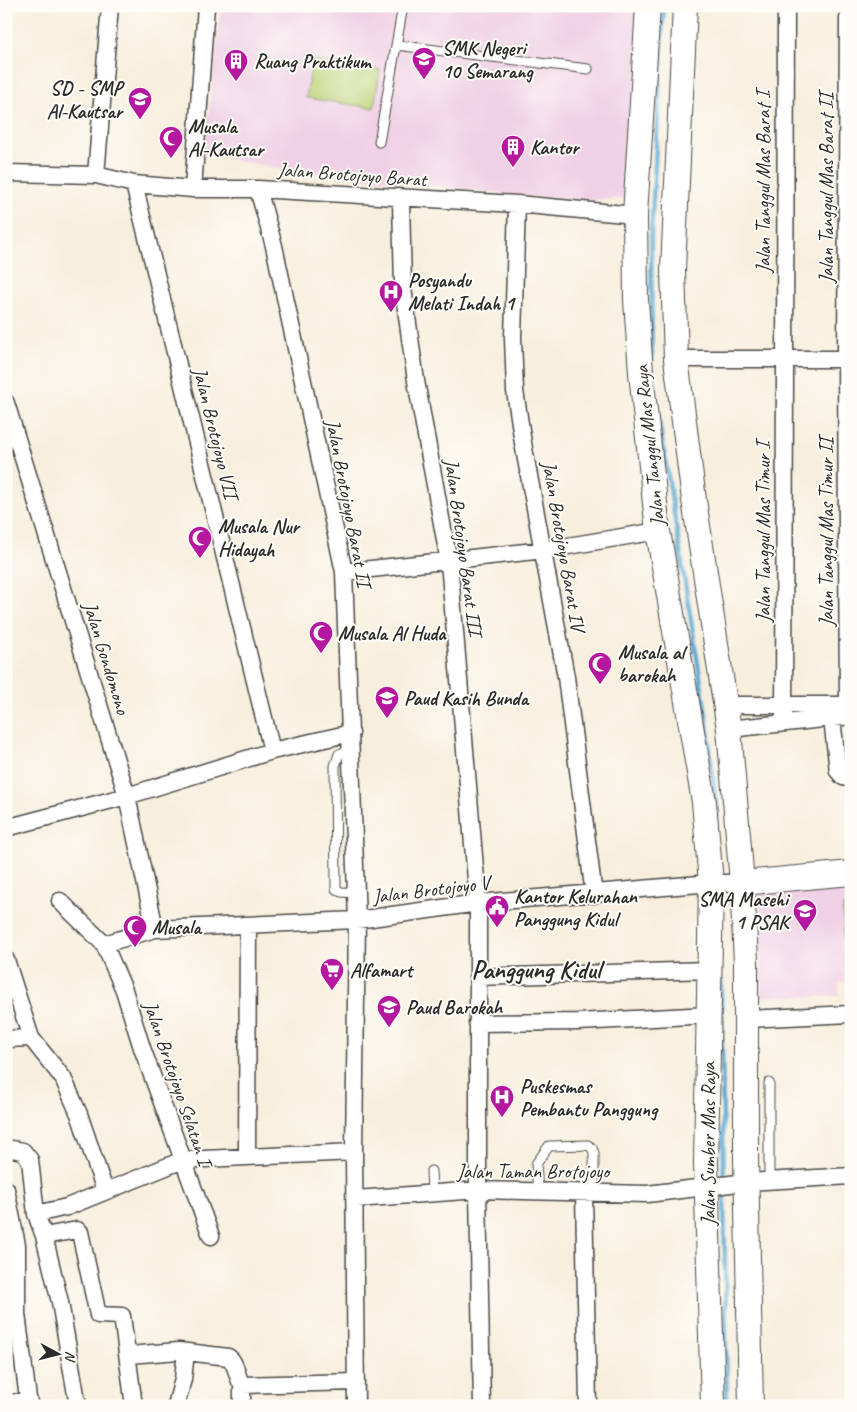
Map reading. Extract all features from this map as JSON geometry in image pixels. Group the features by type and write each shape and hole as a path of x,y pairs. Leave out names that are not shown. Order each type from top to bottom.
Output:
{"street":[{"path":"96,174 110,6"},
{"path":"193,189 206,6"},
{"name":"Jalan Tanggul Mas Raya","path":"648,6 635,215 639,347 658,531 704,802 725,883"},
{"name":"Jalan Tanggul Mas Raya","path":"685,6 673,270 677,362 694,500 729,730 725,883"},
{"name":"Jalan Tanggul Mas Barat I","path":"784,362 786,6"},
{"name":"Jalan Tanggul Mas Barat II","path":"849,14 849,362"},
{"name":"Jalan Brotojoyo Barat","path":"6,174 96,174 134,184 193,189 258,189 401,199 517,204 635,215"},
{"name":"Jalan Brotojoyo VII","path":"134,184 272,750"},
{"name":"Jalan Brotojoyo Barat II","path":"258,189 274,246 344,572 352,733 357,920 354,1152 356,1199 356,1406"},
{"name":"Jalan Brotojoyo Barat III","path":"401,199 404,288 416,381 449,562 478,903 478,1190 482,1406"},
{"name":"Jalan Brotojoyo Barat IV","path":"517,204 513,338 515,391 566,677 594,895"},
{"path":"677,362 849,362"},
{"name":"Jalan Tanggul Mas Timur I","path":"784,362 784,723"},
{"name":"Jalan Tanggul Mas Timur II","path":"849,362 850,708"},
{"name":"Jalan Gondomono","path":"6,403 127,796 155,929"},
{"path":"344,572 449,562 544,550 658,531"},
{"path":"726,705 850,708"},
{"path":"729,730 832,719 850,708"},
{"path":"832,719 838,771 843,778 851,780"},
{"path":"6,828 127,796 272,750 352,733"},
{"path":"725,883 851,873"},
{"name":"Jalan Brotojoyo V","path":"104,944 155,929 357,920 478,903 725,883"},
{"name":"Jalan Sumber Mas Raya","path":"713,1406 708,1187 709,970 725,883"},
{"name":"Jalan Sumber Mas Raya","path":"725,883 747,1019 752,1182 751,1406"},
{"path":"60,901 104,944"},
{"path":"247,1155 248,925"},
{"name":"Jalan Brotojoyo Selatan I","path":"104,944 124,990 142,1048 211,1236"},
{"path":"6,960 31,1038 63,1078 79,1114 105,1191"},
{"path":"478,977 709,970"},
{"path":"747,1019 851,1014"},
{"path":"477,1023 578,1022 709,1015"},
{"path":"6,1039 31,1038"},
{"path":"6,1148 23,1151 30,1160 36,1214 44,1236 67,1337 78,1406"},
{"path":"36,1214 67,1207 183,1160 247,1155 354,1152"},
{"name":"Jalan Taman Brotojoyo","path":"356,1199 478,1190 647,1194 752,1182 851,1176"},
{"path":"6,1403 29,1404 12,1314 17,1245 7,1193"},
{"path":"588,1406 589,1193"},
{"path":"44,1236 77,1230 80,1232 98,1315 121,1315 134,1406"},
{"path":"128,1354 186,1352 231,1359 242,1385 242,1406"},
{"path":"176,1406 183,1379 186,1352"},
{"path":"242,1385 356,1382"}],"lane":[{"path":"379,142 403,6"},
{"path":"396,45 588,69"},
{"path":"752,1182 769,1083"},
{"path":"538,1192 536,1164 548,1146 588,1145 594,1153 589,1193"},
{"path":"430,1172 432,1193"}],"shaded area":[{"name":"SMK Negeri 10 Semarang","path":"221,6 641,6 628,198 570,201 276,168 204,154"},
{"name":"SMA Masehi 1 PSAK","path":"851,884 851,982 839,982 839,996 760,997 760,886"}],"green space":[{"path":"312,60 380,70 374,108 306,98"},
{"path":"843,907 851,907 851,943 844,943"}],"waterway":[{"path":"652,359 651,235 664,6"},
{"path":"655,395 706,714 717,815"},
{"path":"721,980 727,1406"}],"place":[{"name":"SMK Negeri 10 Semarang","path":"424,80"},
{"name":"Ruang Praktikum","path":"236,82"},
{"name":"SD - SMP Al-Kautsar","path":"140,120"},
{"name":"Musala Al-Kautsar","path":"171,159"},
{"name":"Kantor","path":"513,168"},
{"name":"Posyandu Melati Indah 1","path":"391,313"},
{"name":"Musala Nur Hidayah","path":"200,559"},
{"name":"Musala Al Huda","path":"321,654"},
{"name":"Musala al barokah","path":"600,685"},
{"name":"Paud Kasih Bunda","path":"387,719"},
{"name":"Kantor Kelurahan Panggung Kidul","path":"497,928"},
{"name":"SMA Masehi 1 PSAK","path":"805,932"},
{"name":"Musala","path":"135,948"},
{"name":"Alfamart","path":"332,991"},
{"name":"Paud Barokah","path":"389,1028"},
{"name":"Puskesmas Pembantu Panggung","path":"502,1118"}],"district":[{"name":"Panggung Kidul","path":"536,969"}]}
